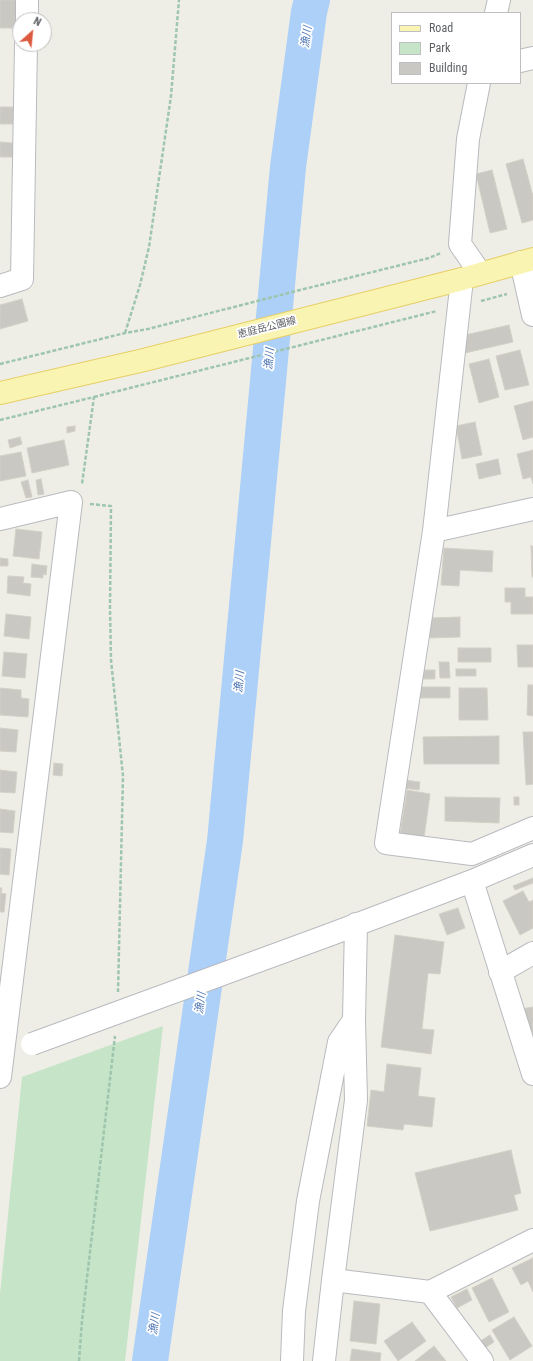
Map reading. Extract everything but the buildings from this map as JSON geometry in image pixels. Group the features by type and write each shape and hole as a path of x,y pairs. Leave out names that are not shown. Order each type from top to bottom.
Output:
{"main road":[{"name":"恵庭岳公園線","path":"0,393 144,360 527,261"}],"street":[{"path":"27,0 27,12"},
{"path":"496,12 499,0"},
{"path":"0,286 22,279 26,52"},
{"path":"521,61 533,58"},
{"path":"479,84 468,138 460,244 471,276 434,531 386,843 472,854 533,828"},
{"path":"527,261 533,314"},
{"path":"0,519 75,502 7,966 0,1077"},
{"path":"434,531 533,509"},
{"path":"1,1054 329,935 472,881 533,855"},
{"path":"472,881 533,1071"},
{"path":"324,1361 356,1100 354,1020 356,924"},
{"path":"500,972 533,953"},
{"path":"292,1361 294,1311 308,1201 339,1042 354,1020"},
{"path":"333,1280 430,1292 533,1240"},
{"path":"430,1292 482,1361"}],"path":[{"path":"125,333 140,285 149,247 171,96 179,0"},
{"path":"0,364 125,333 148,330 429,258"},
{"path":"0,420 421,314"},
{"path":"94,397 75,502 111,506 111,660 123,776 118,994"},
{"path":"79,1361 82,1321 115,1032"}],"green space":[{"path":"163,1026 125,1361 0,1361 0,1294 22,1077"}],"waterway":[{"name":"漁川","path":"150,1361 225,841 288,167 309,12 312,0"}]}
